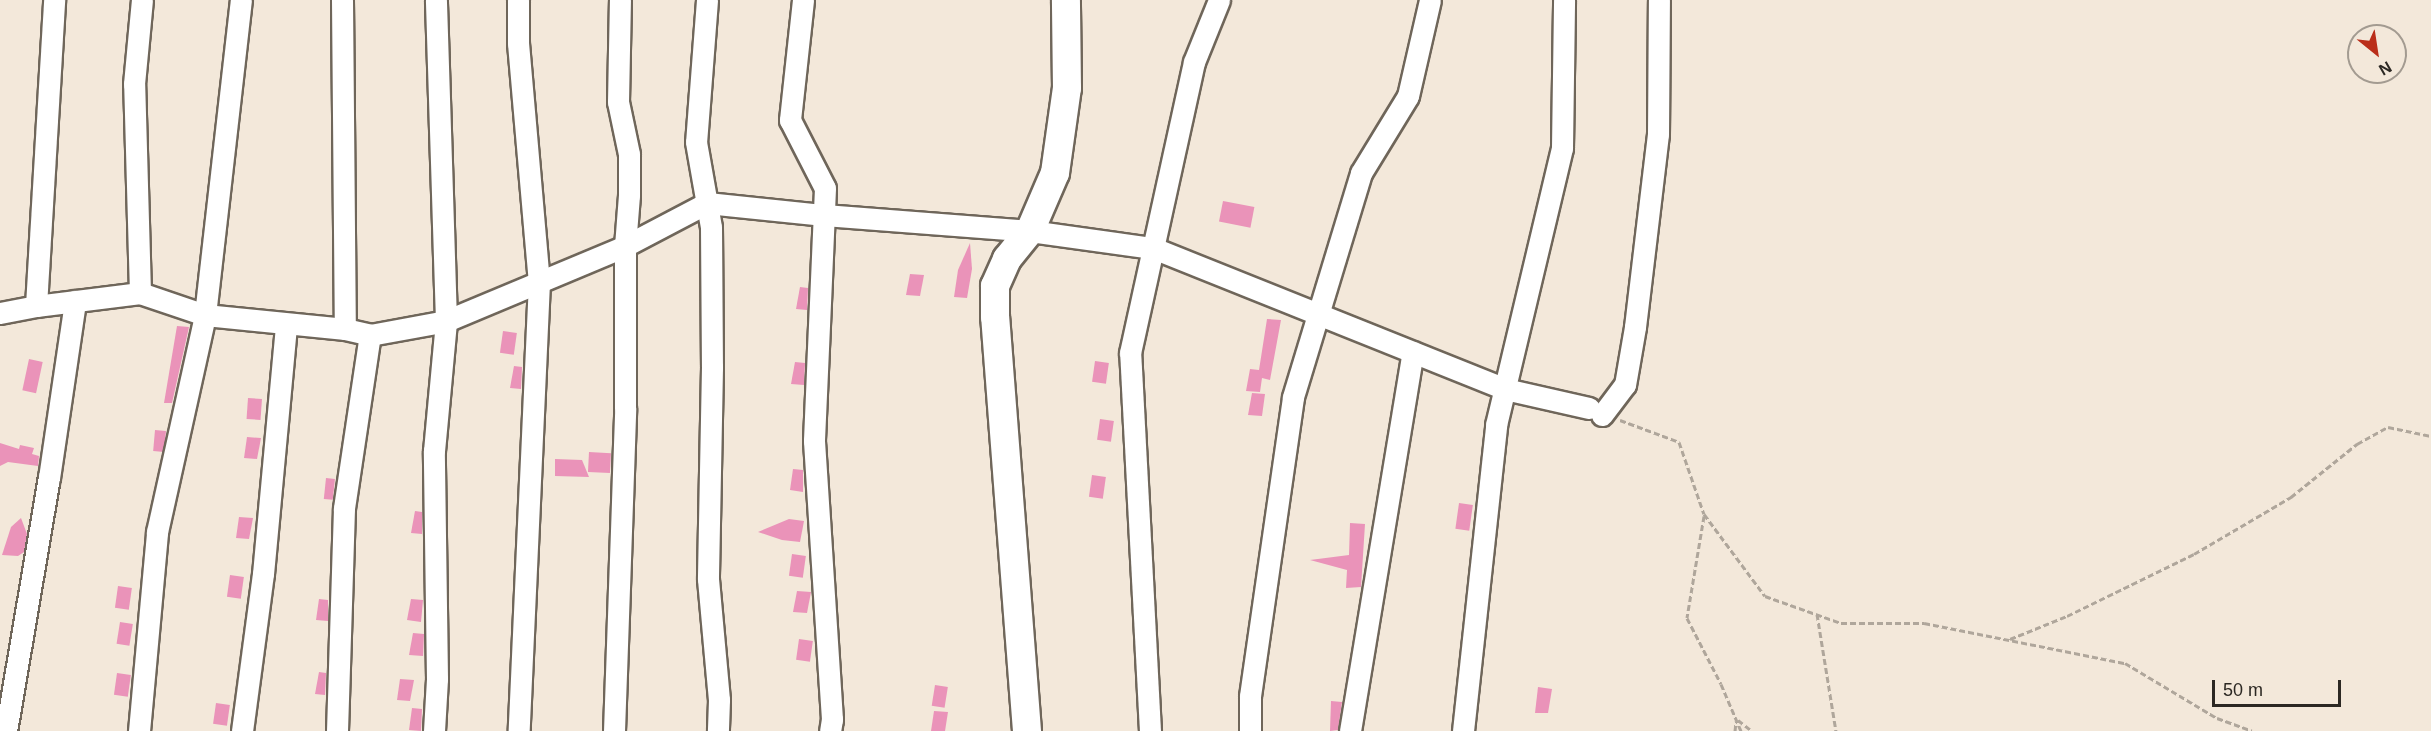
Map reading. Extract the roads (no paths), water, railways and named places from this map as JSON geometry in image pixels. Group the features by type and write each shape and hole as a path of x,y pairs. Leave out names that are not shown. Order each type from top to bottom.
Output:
{"street":[{"path":"36,306 54,0"},
{"path":"140,293 134,84 142,0"},
{"path":"139,731 157,532 205,315 241,0"},
{"path":"342,0 345,329"},
{"path":"434,731 437,679 434,451 446,321 436,0"},
{"path":"518,0 518,43 539,282 519,731"},
{"path":"614,731 625,408 625,246 629,195 629,154 618,102 620,0"},
{"path":"706,0 696,142 711,227 712,367 708,579 719,700 718,731"},
{"path":"804,0 790,120 825,188 814,441 832,719 830,731"},
{"path":"1026,731 995,286 1007,259 1030,231 1055,173 1067,88 1066,0"},
{"path":"1150,731 1130,353 1194,62 1219,0"},
{"path":"1250,731 1250,696 1293,397 1361,173 1408,96 1430,0"},
{"path":"1463,731 1496,425 1562,148 1564,0"},
{"path":"0,313 36,306 140,293 205,315 345,329 370,335 446,321 625,246 706,203 1030,231 1153,248 1505,389 1598,412 1625,385 1635,327 1658,135 1659,0"},
{"path":"6,731 49,478 75,301"},
{"path":"242,731 263,573 286,324"},
{"path":"337,731 344,508 370,335"},
{"path":"1350,731 1413,352"}]}
